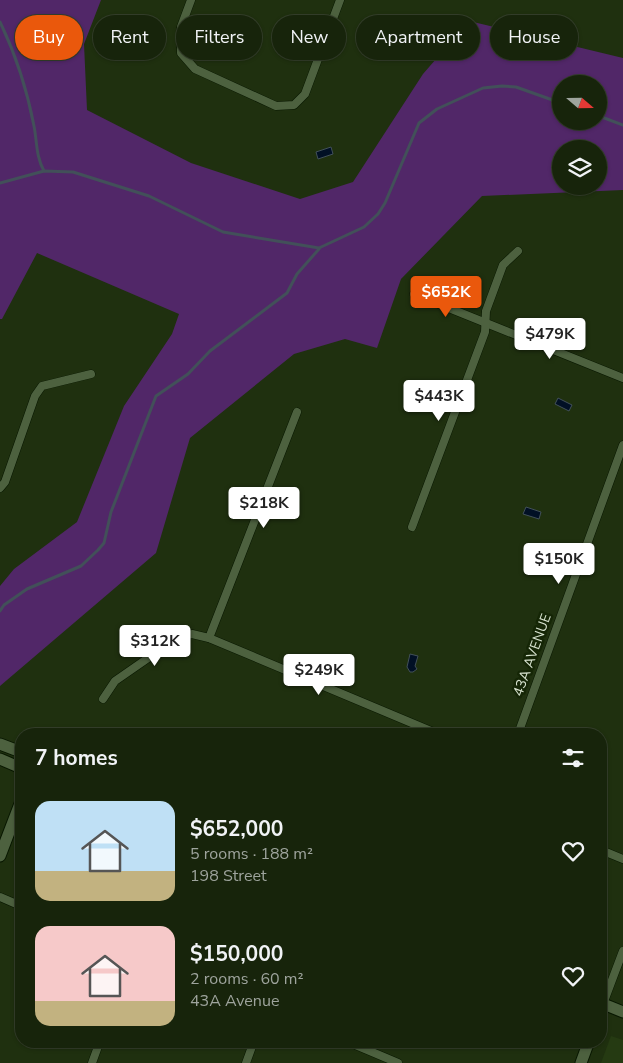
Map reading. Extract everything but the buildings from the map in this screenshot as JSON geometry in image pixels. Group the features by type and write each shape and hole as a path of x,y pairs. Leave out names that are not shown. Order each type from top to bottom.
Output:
{"street":[{"path":"191,0 182,27 181,53 195,69 276,106 294,105 305,94 340,0"},
{"path":"412,527 485,332 486,311 503,265 518,251"},
{"path":"414,294 623,378"},
{"path":"0,488 5,482 35,396 42,386 91,374"},
{"path":"209,638 297,412"},
{"name":"43A AVENUE","path":"520,728 623,445"},
{"path":"103,699 115,681 177,638 192,634 209,638 424,728"},
{"path":"0,744 15,750"},
{"path":"0,759 15,765"},
{"path":"0,856 15,817"},
{"path":"607,852 623,859"},
{"path":"0,897 15,903"},
{"path":"607,992 623,951"},
{"path":"607,1007 623,1012"},
{"path":"92,1063 97,1048"},
{"path":"246,1063 251,1048"},
{"path":"363,1048 398,1063"},
{"path":"581,1063 586,1048"}],"shaded area":[{"path":"0,0 101,0 95,15 93,15 93,21 84,44 87,110 191,163 300,199 353,182 423,74 435,60 480,60 480,24 490,26 490,60 578,60 578,47 623,58 623,190 607,191 607,140 552,140 552,193 482,196 401,279 377,348 345,339 294,354 190,438 156,553 0,686 0,586 14,569 77,522 124,406 172,334 179,314 37,253 2,319 0,319"},
{"path":"611,1036 623,1040 623,1063 601,1063"}],"water":[{"path":"331,147 333,154 318,159 316,152"},
{"path":"558,398 572,405 569,411 555,404"},
{"path":"526,507 541,512 539,519 523,514"},
{"path":"410,654 418,656 415,666 417,669 413,672 410,672 407,667"}],"waterway":[{"path":"0,22 16,60 28,99 38,155 44,171"},
{"path":"0,183 44,171 73,172 149,196 223,232 319,248 364,227 378,214 385,203 419,123 437,109 483,88 502,86 516,87 552,100"},
{"path":"608,119 623,125"},
{"path":"0,611 4,605 27,589 81,566 98,550 104,543 111,512 156,396 188,374 210,351 287,293 297,274 319,249"}]}
